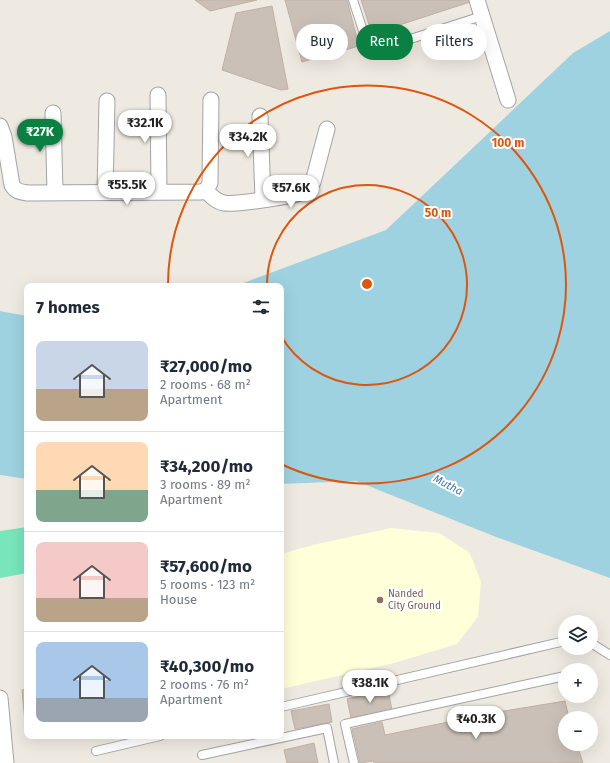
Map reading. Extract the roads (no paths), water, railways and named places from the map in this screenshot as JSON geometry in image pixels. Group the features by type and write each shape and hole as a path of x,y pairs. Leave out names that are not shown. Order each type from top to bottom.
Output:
{"street":[{"path":"477,0 508,100"},
{"path":"158,95 159,192"},
{"path":"206,191 210,183 211,100"},
{"path":"106,192 107,101"},
{"path":"53,112 55,192"},
{"path":"260,116 263,199"},
{"path":"0,126 4,137 10,179 14,189 19,192 206,191"},
{"path":"206,191 214,199 230,204 295,195 305,191 313,182 327,129"},
{"path":"0,698 6,763"}],"lane":[{"path":"353,0 370,52 482,16"},
{"path":"284,706 558,642"},
{"path":"598,647 610,654"},
{"path":"354,763 346,724 558,678"},
{"path":"284,737 327,728 334,763"},
{"path":"96,751 147,739"},
{"path":"202,755 276,739"}],"water":[{"name":"Mutha","path":"610,31 610,578 496,537 356,481 284,484 284,283 243,283 386,230 573,53"},
{"path":"0,311 24,315 24,479 0,475"}],"place":[{"name":"Nanded City Ground","path":"380,600"}]}
